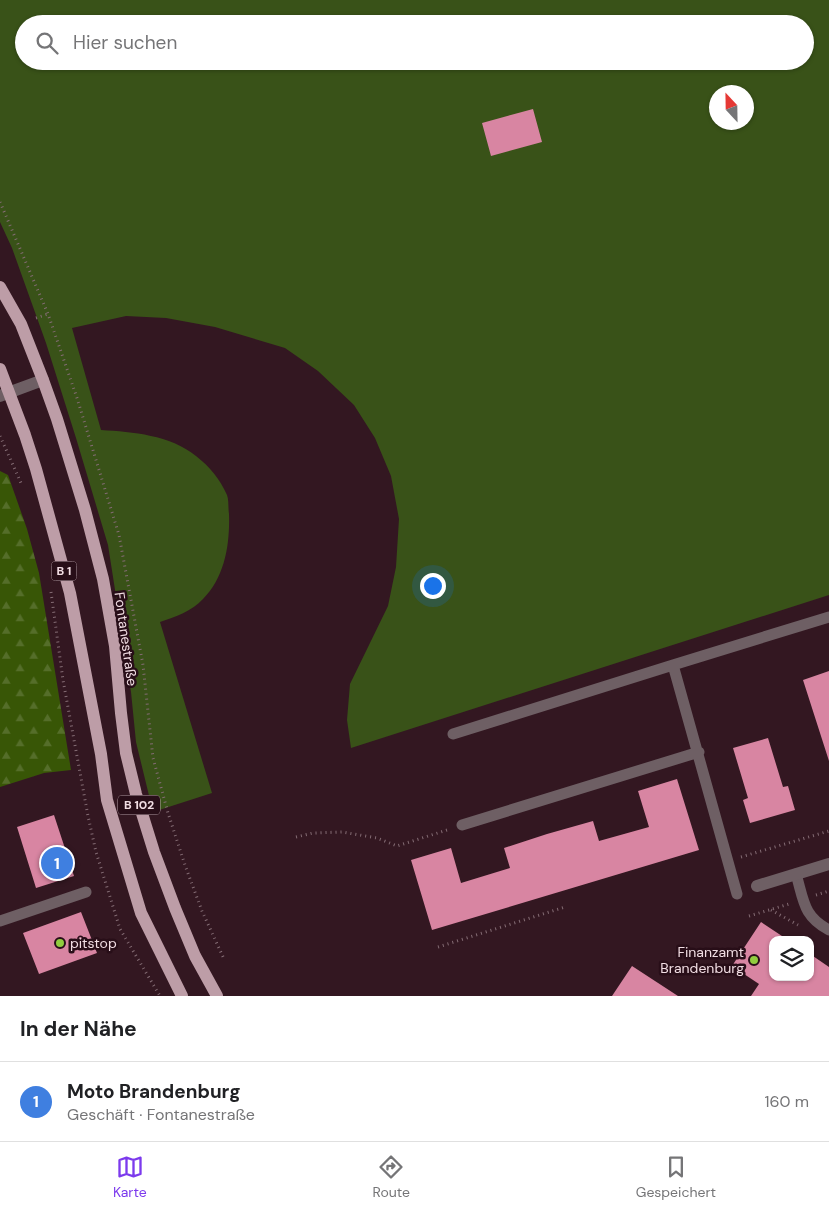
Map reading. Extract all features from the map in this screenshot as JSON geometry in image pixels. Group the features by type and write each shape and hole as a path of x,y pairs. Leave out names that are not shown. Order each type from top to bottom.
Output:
{"main road":[{"name":"Fontanestraße","path":"0,287 21,324 43,380 85,510 102,579 115,646 126,753 136,794 154,852 175,908 195,956 217,996"},
{"path":"0,369 5,395"},
{"name":"B 1","path":"5,395 26,435 70,593 101,754 107,800 141,914 182,996"}],"street":[{"path":"5,395 43,380"},
{"path":"757,886 829,864"}],"lane":[{"path":"453,734 829,617"},
{"path":"673,665 699,752 737,894"},
{"path":"462,825 699,752"},
{"path":"796,874 804,903 811,918 829,930"},
{"path":"1,923 86,892"}],"path":[{"path":"0,202 48,314 119,535 143,665 153,758 165,804 202,911 224,959"},
{"path":"31,320 48,314"},
{"path":"0,436 24,490"},
{"path":"51,588 63,680 96,852 120,929 160,996"},
{"path":"296,837 313,833 342,832 377,838 397,846 462,825"},
{"path":"727,861 829,830"},
{"path":"438,947 565,907"}],"green space":[{"path":"0,0 829,0 829,595 351,748 347,720 350,684 388,606 396,567 399,519 391,476 375,438 354,405 318,371 285,348 215,327 166,318 126,316 72,328 101,430 151,436 175,443 201,460 214,473 228,499 229,525 227,548 225,560 216,581 203,599 194,607 160,622 212,793 153,812 136,742 131,692 108,545 46,343 12,248 0,222"},
{"path":"0,471 8,475 27,529 39,573 71,770 44,773 0,787"}],"building":[{"path":"533,109 542,142 491,156 482,123"},
{"path":"829,671 829,761 803,680"},
{"path":"768,738 783,787 788,786 795,810 750,823 743,800 748,798 733,748"},
{"path":"677,779 699,850 432,930 411,860 451,848 461,883 510,868 504,848 547,834 593,821 599,841 649,827 638,791"},
{"path":"54,815 74,876 36,888 17,827"},
{"name":"pitstop","path":"81,912 97,953 39,974 23,933"},
{"name":"Finanzamt Brandenburg","path":"761,922 782,936 769,936 769,981 814,981 814,957 829,967 829,996 751,996 759,984 732,966"},
{"name":"Finanzamt Brandenburg","path":"632,966 678,996 612,996"}],"place":[{"name":"Moto Brandenburg","path":"57,863"},
{"name":"pitstop","path":"60,943"},
{"name":"Finanzamt Brandenburg","path":"754,960"}]}
